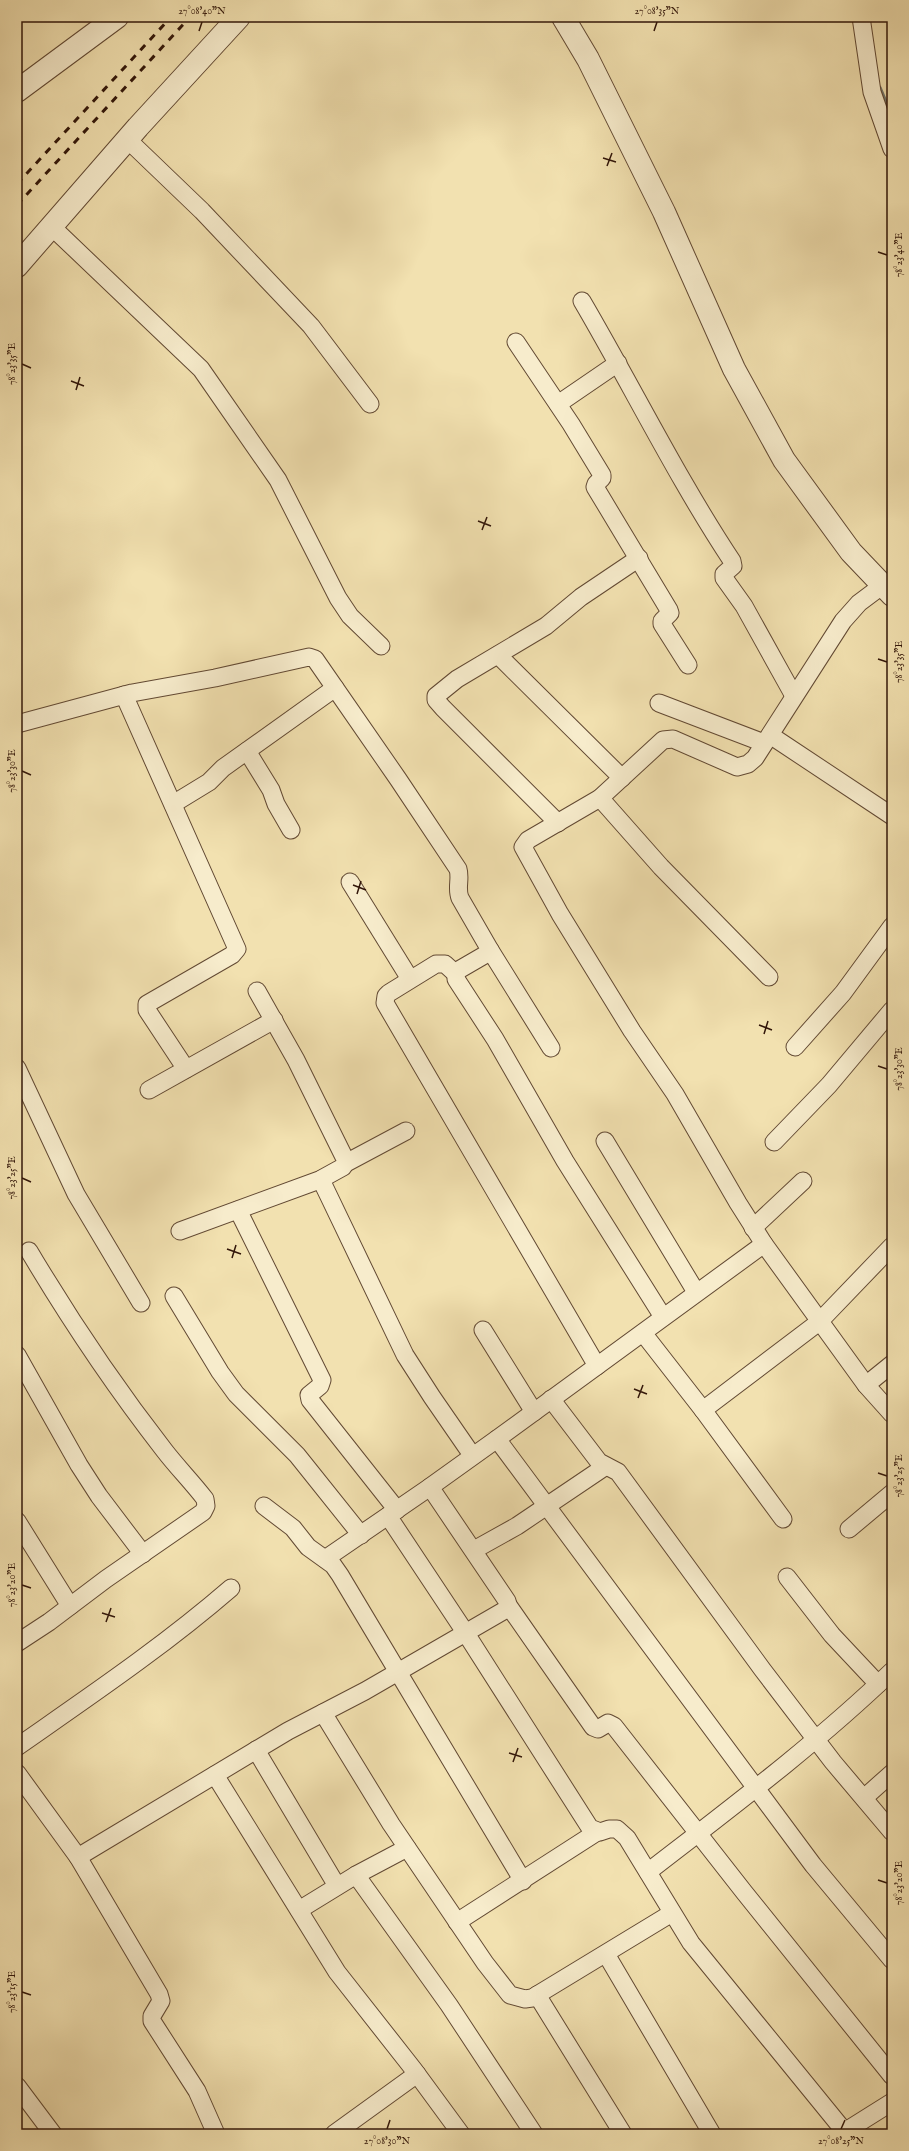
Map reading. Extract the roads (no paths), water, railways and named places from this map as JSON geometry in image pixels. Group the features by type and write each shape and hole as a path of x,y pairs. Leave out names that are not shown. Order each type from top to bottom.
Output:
{"street":[{"path":"17,91 117,17"},
{"path":"17,266 127,139 239,17"},
{"path":"563,17 588,59 664,212 734,369 784,460 851,552 887,590 860,603 843,621 755,758 748,764 737,766 673,739 667,739 660,743 600,798 524,843 525,852 560,914 628,1025 675,1094 764,1244 866,1385 892,1414"},
{"path":"861,17 872,92 892,149"},
{"path":"127,139 202,211 311,326 370,404"},
{"path":"52,227 124,297 185,352 205,374 278,480 338,598 350,616 380,646"},
{"path":"582,301 688,490 732,561 733,566 724,574 724,578 744,606 794,696"},
{"path":"516,342 558,404 602,474 602,478 595,487 669,610 670,613 662,621 662,624 688,665"},
{"path":"558,404 618,363"},
{"path":"558,823 436,700 438,693 546,626 581,597 639,558"},
{"path":"498,655 622,778"},
{"path":"17,724 124,695 215,678 308,657 316,659 455,865 459,873 457,889 460,898 490,950 551,1048"},
{"path":"174,804 209,782 220,770 335,688"},
{"path":"124,695 174,804 237,949 232,955 147,1004 147,1010 186,1069"},
{"path":"659,703 767,739 892,816"},
{"path":"247,751 271,790 276,804 291,830"},
{"path":"600,798 666,873 769,977"},
{"path":"350,882 410,979"},
{"path":"795,1047 843,993 892,926"},
{"path":"456,974 459,970 488,953 490,950"},
{"path":"597,1366 387,1010 385,1003 386,996 410,979 440,963 449,966 456,974 456,979 495,1039 565,1161 663,1317"},
{"path":"257,991 296,1060 346,1163"},
{"path":"774,1142 829,1085 892,1010"},
{"path":"149,1090 274,1020"},
{"path":"17,1068 76,1194 141,1303"},
{"path":"180,1231 322,1179 343,1167 346,1163 406,1131"},
{"path":"605,1141 696,1292"},
{"path":"322,1179 381,1307 405,1355 432,1398 472,1455"},
{"path":"754,1228 803,1181"},
{"path":"238,1210 322,1380 320,1386 309,1395 310,1400 393,1513 465,1632 590,1828 597,1832"},
{"path":"325,1559 393,1513 472,1455 498,1440 696,1292 764,1244"},
{"path":"703,1410 819,1322 892,1246"},
{"path":"17,1643 70,1606 106,1578 203,1512 206,1502 164,1451 84,1339 29,1251"},
{"path":"174,1296 220,1372 236,1394 297,1456 361,1535"},
{"path":"483,1330 534,1412"},
{"path":"643,1333 703,1410 783,1519"},
{"path":"17,1355 79,1465 143,1554"},
{"path":"866,1385 892,1364"},
{"path":"551,1399 594,1457 606,1466 618,1472 762,1669 816,1739 892,1832"},
{"path":"498,1440 813,1865 892,1960"},
{"path":"474,1550 517,1526 606,1466"},
{"path":"430,1486 474,1550 507,1601 508,1605 593,1727 598,1729 608,1723 614,1726 892,2076"},
{"path":"849,1529 892,1493"},
{"path":"264,1506 293,1528 308,1547 325,1559 340,1575 396,1672 523,1881"},
{"path":"17,1522 70,1606"},
{"path":"787,1577 832,1635 878,1684"},
{"path":"17,1747 152,1652 190,1623 231,1588"},
{"path":"78,1857 256,1750 505,1610 508,1605"},
{"path":"648,1872 756,1789 816,1739 892,1671"},
{"path":"323,1713 407,1848 484,1963 510,1995 525,1999 537,1995 672,1913"},
{"path":"256,1750 337,1886"},
{"path":"17,1773 78,1857 159,1994 161,2001 152,2016 152,2021 197,2091 216,2134"},
{"path":"864,1798 892,1773"},
{"path":"215,1776 337,1972 417,2074 461,2134"},
{"path":"457,1922 523,1881 597,1832 613,1828 619,1830 626,1838 648,1872 691,1943 843,2133 892,2102"},
{"path":"299,1910 356,1875 407,1848"},
{"path":"356,1875 449,2005 534,2134"},
{"path":"606,1954 712,2134"},
{"path":"537,1995 623,2134"},
{"path":"334,2134 417,2074"},
{"path":"17,2086 53,2134"}],"waterway":[{"path":"879,88 892,119"}],"railway":[{"path":"17,184 171,17"},
{"path":"17,205 190,17"}]}
